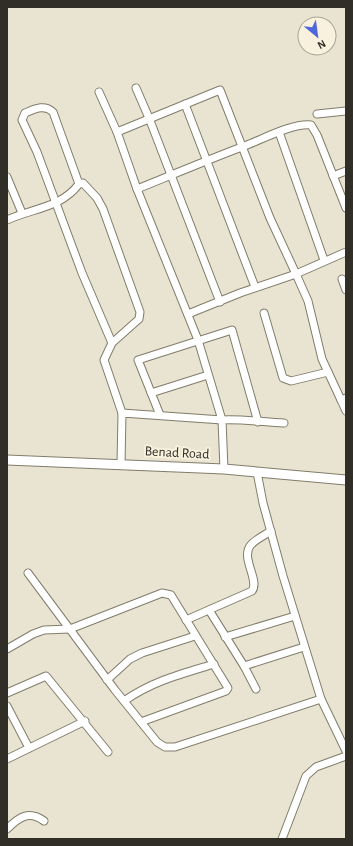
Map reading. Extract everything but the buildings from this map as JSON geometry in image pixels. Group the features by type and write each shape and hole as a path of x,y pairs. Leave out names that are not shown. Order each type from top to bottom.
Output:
{"main road":[{"name":"Benad Road","path":"7,460 224,469 346,480"}],"street":[{"path":"136,88 220,302"},
{"path":"117,132 220,90 270,218 308,301 322,359 343,399 346,411"},
{"path":"100,92 117,132 171,277 198,340 222,420 224,469"},
{"path":"185,104 255,287"},
{"path":"79,184 53,112 49,108 43,107 25,113 22,120 37,152 82,273 112,343"},
{"path":"317,114 346,111"},
{"path":"137,189 206,160 304,124 311,125 317,135 346,208"},
{"path":"279,132 324,260"},
{"path":"333,176 346,171"},
{"path":"7,177 22,213"},
{"path":"79,184 83,183 88,187 102,209 140,312 139,319 112,343 104,360 122,413 121,464"},
{"path":"7,220 22,213 56,203 71,194 79,184"},
{"path":"188,314 255,287 296,274 324,260 346,252"},
{"path":"342,279 346,290"},
{"path":"264,313 283,378 291,381 328,372"},
{"path":"160,415 138,360 232,330 258,422"},
{"path":"151,393 208,375"},
{"path":"122,413 222,420 241,419 258,422 284,423"},
{"path":"256,472 304,647 321,699 346,751"},
{"path":"186,620 252,591 254,585 248,558 248,550 250,544 271,531"},
{"path":"28,573 107,680 157,742 164,747 174,748 321,699"},
{"path":"7,649 25,637 44,630 70,629 162,593 170,595 228,685 226,691 141,722"},
{"path":"209,610 225,638 244,666 256,689"},
{"path":"225,638 295,616"},
{"path":"107,680 130,659 142,653 196,636"},
{"path":"244,666 304,647"},
{"path":"124,701 142,688 165,679 214,664"},
{"path":"7,693 46,676 108,752"},
{"path":"7,706 29,748"},
{"path":"7,759 84,721"},
{"path":"282,839 306,776 316,767 346,756"},
{"path":"7,829 17,821 30,815 36,816 44,822"}]}
